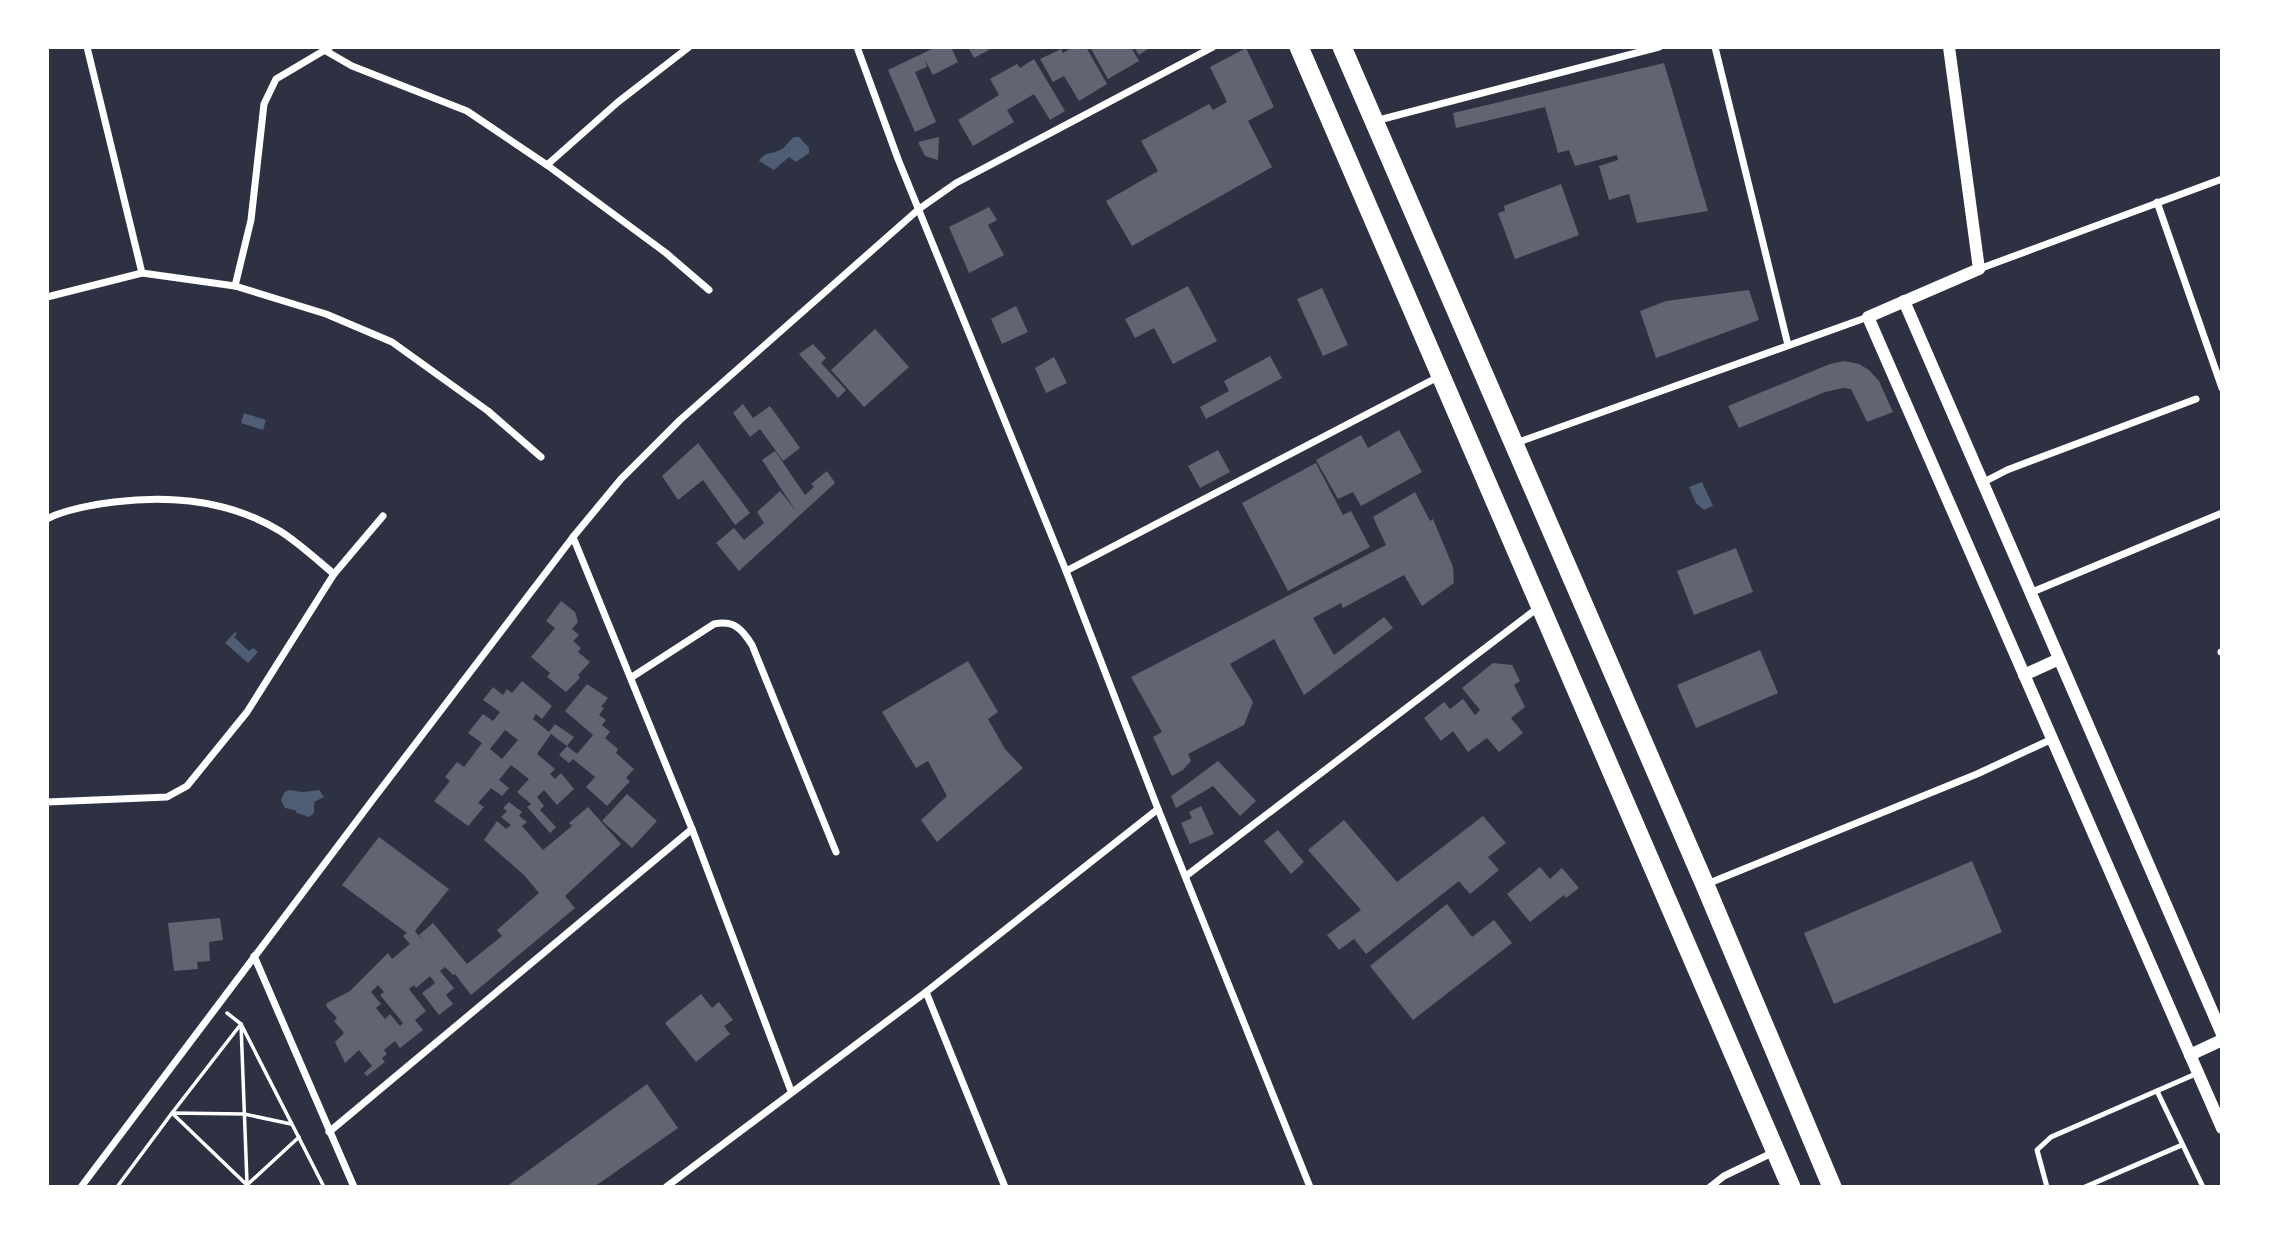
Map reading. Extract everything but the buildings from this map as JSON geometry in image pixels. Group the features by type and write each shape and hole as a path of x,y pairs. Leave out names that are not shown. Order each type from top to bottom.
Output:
{"highway":[{"path":"1299,47 1791,1187"},
{"path":"1342,47 1832,1187"}],"street":[{"path":"87,47 142,274"},
{"path":"547,165 618,102 689,47"},
{"path":"857,47 919,209 1066,571 1158,809 1310,1187"},
{"path":"81,1187 573,537 621,480 680,420 919,209 956,183 1213,47"},
{"path":"1374,121 1659,47"},
{"path":"1715,47 1787,345"},
{"path":"1949,47 1979,269"},
{"path":"235,286 251,220 264,104 276,79 328,49 352,66 467,111 547,165 666,253 709,289"},
{"path":"1514,444 1868,317 1979,269 2222,179"},
{"path":"2157,202 2222,388"},
{"path":"47,297 142,274 235,286 326,314 392,342 488,411 541,457"},
{"path":"1903,301 2222,1034"},
{"path":"1868,317 2222,1128"},
{"path":"1066,571 1440,376"},
{"path":"1984,482 2007,470 2196,399"},
{"path":"47,519 105,503 151,498 196,501 236,511 280,531 334,574"},
{"path":"2029,593 2222,513"},
{"path":"47,802 167,797 187,786 247,712 334,574 383,516"},
{"path":"573,537 692,829 791,1091"},
{"path":"1186,876 1540,607"},
{"path":"632,677 714,624 726,622 744,631 836,852"},
{"path":"2024,675 2059,659"},
{"path":"1704,885 1977,774 2052,739"},
{"path":"666,1187 926,992 1158,809"},
{"path":"329,1132 692,829"},
{"path":"254,956 354,1187"},
{"path":"926,992 1005,1187"},
{"path":"2190,1055 2222,1040"},
{"path":"1710,1187 1724,1177 1775,1152"},
{"path":"680,1177 685,1187"}],"lane":[{"path":"2047,1187 2037,1150 2051,1137 2197,1073"},
{"path":"2157,1091 2203,1187"},
{"path":"2085,1187 2182,1145"}],"path":[{"path":"117,1187 241,1024"},
{"path":"241,1024 248,1186"},
{"path":"241,1024 324,1187"},
{"path":"173,1113 244,1114 292,1125"},
{"path":"173,1113 248,1186"},
{"path":"248,1186 299,1137"}],"water":[{"path":"794,137 799,137 809,148 809,153 796,162 789,157 774,170 759,161 766,154 782,149"},
{"path":"244,413 266,420 263,430 241,423"},
{"path":"1702,482 1713,506 1704,510 1696,503 1689,487"},
{"path":"235,632 237,634 234,637 249,651 253,648 258,652 248,663 225,643"},
{"path":"288,790 319,790 324,797 314,802 314,813 309,817 285,808 281,800"}]}
